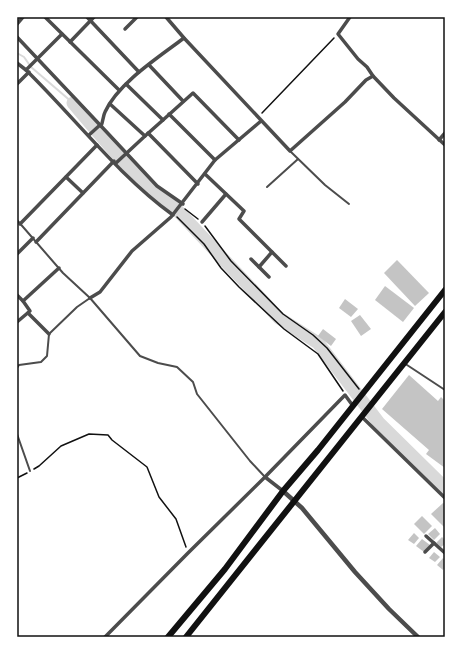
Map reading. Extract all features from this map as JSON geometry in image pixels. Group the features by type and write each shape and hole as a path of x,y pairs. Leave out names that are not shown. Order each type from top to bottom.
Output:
{"highway":[{"path":"168,637 225,569 283,491 318,450 445,290"},
{"path":"186,637 445,312"}],"street":[{"path":"17,24 23,17"},
{"path":"45,17 119,90"},
{"path":"87,17 139,72"},
{"path":"70,42 94,17"},
{"path":"125,29 137,17"},
{"path":"166,17 290,151 345,102 366,80 373,76"},
{"path":"350,17 338,34 358,60 367,67 373,76 394,98 445,145"},
{"path":"17,84 34,62 62,34"},
{"path":"17,37 125,154 157,186 181,205"},
{"path":"90,135 100,126 105,111 119,90 149,64 184,38"},
{"path":"17,63 43,85 90,135 97,145 156,202 174,214"},
{"path":"149,64 184,101"},
{"path":"126,84 163,120"},
{"path":"36,242 116,162 193,93 239,140"},
{"path":"110,104 146,135 198,184"},
{"path":"169,114 215,160"},
{"path":"90,298 100,292 132,251 174,214 215,160 261,121"},
{"path":"439,140 445,133"},
{"path":"19,222 97,145"},
{"path":"205,174 244,211 239,219 286,266"},
{"path":"66,177 84,194"},
{"path":"202,222 226,194"},
{"path":"17,254 32,238"},
{"path":"259,267 272,252"},
{"path":"251,259 269,277"},
{"path":"23,301 59,268"},
{"path":"17,295 30,311 17,322"},
{"path":"28,313 50,334"},
{"path":"105,637 345,395 353,406"},
{"path":"363,415 445,498"},
{"path":"265,477 302,508 355,572 389,609 418,637"},
{"path":"426,536 445,553"},
{"path":"425,552 434,543"}],"lane":[{"path":"290,151 325,185 349,204"},
{"path":"267,187 298,159"},
{"path":"19,222 59,268 90,298 140,356 158,363 177,367 193,382 197,394 250,461 265,477"},
{"path":"17,368 19,365 41,362 47,356 50,334 77,307 90,298"},
{"path":"404,363 445,390"},
{"path":"17,434 30,471"}],"path":[{"path":"258,118 338,34"},
{"path":"181,205 202,222 231,261 283,314 313,335 327,348 362,394"},
{"path":"174,214 204,244 221,268 238,287 284,329 318,354 345,395"},
{"path":"17,478 39,466 61,446 89,434 108,435 112,440 147,467 159,497 176,519 188,553"}],"building":[{"path":"397,260 429,293 415,306 384,273"},
{"path":"385,286 414,308 403,322 375,300"},
{"path":"345,299 358,309 351,317 339,308"},
{"path":"360,315 371,329 361,336 351,321"},
{"path":"323,329 336,339 331,346 318,336"},
{"path":"409,375 438,401 441,397 445,401 445,468 426,454 429,450 382,409"},
{"path":"443,503 445,504 445,528 431,514"},
{"path":"422,516 432,526 424,534 414,524"},
{"path":"435,528 440,534 434,540 428,534"},
{"path":"414,533 419,538 414,544 408,540"},
{"path":"442,537 445,540 445,544 441,547 436,543"},
{"path":"422,539 430,545 424,552 416,546"},
{"path":"434,552 440,557 435,562 429,558"},
{"path":"443,558 445,560 445,567 443,570 437,565"}],"waterway":[{"path":"17,53 24,57 31,67 73,103"},
{"path":"73,103 122,160 164,200 178,211 279,318 318,343 379,423 445,488"}]}
